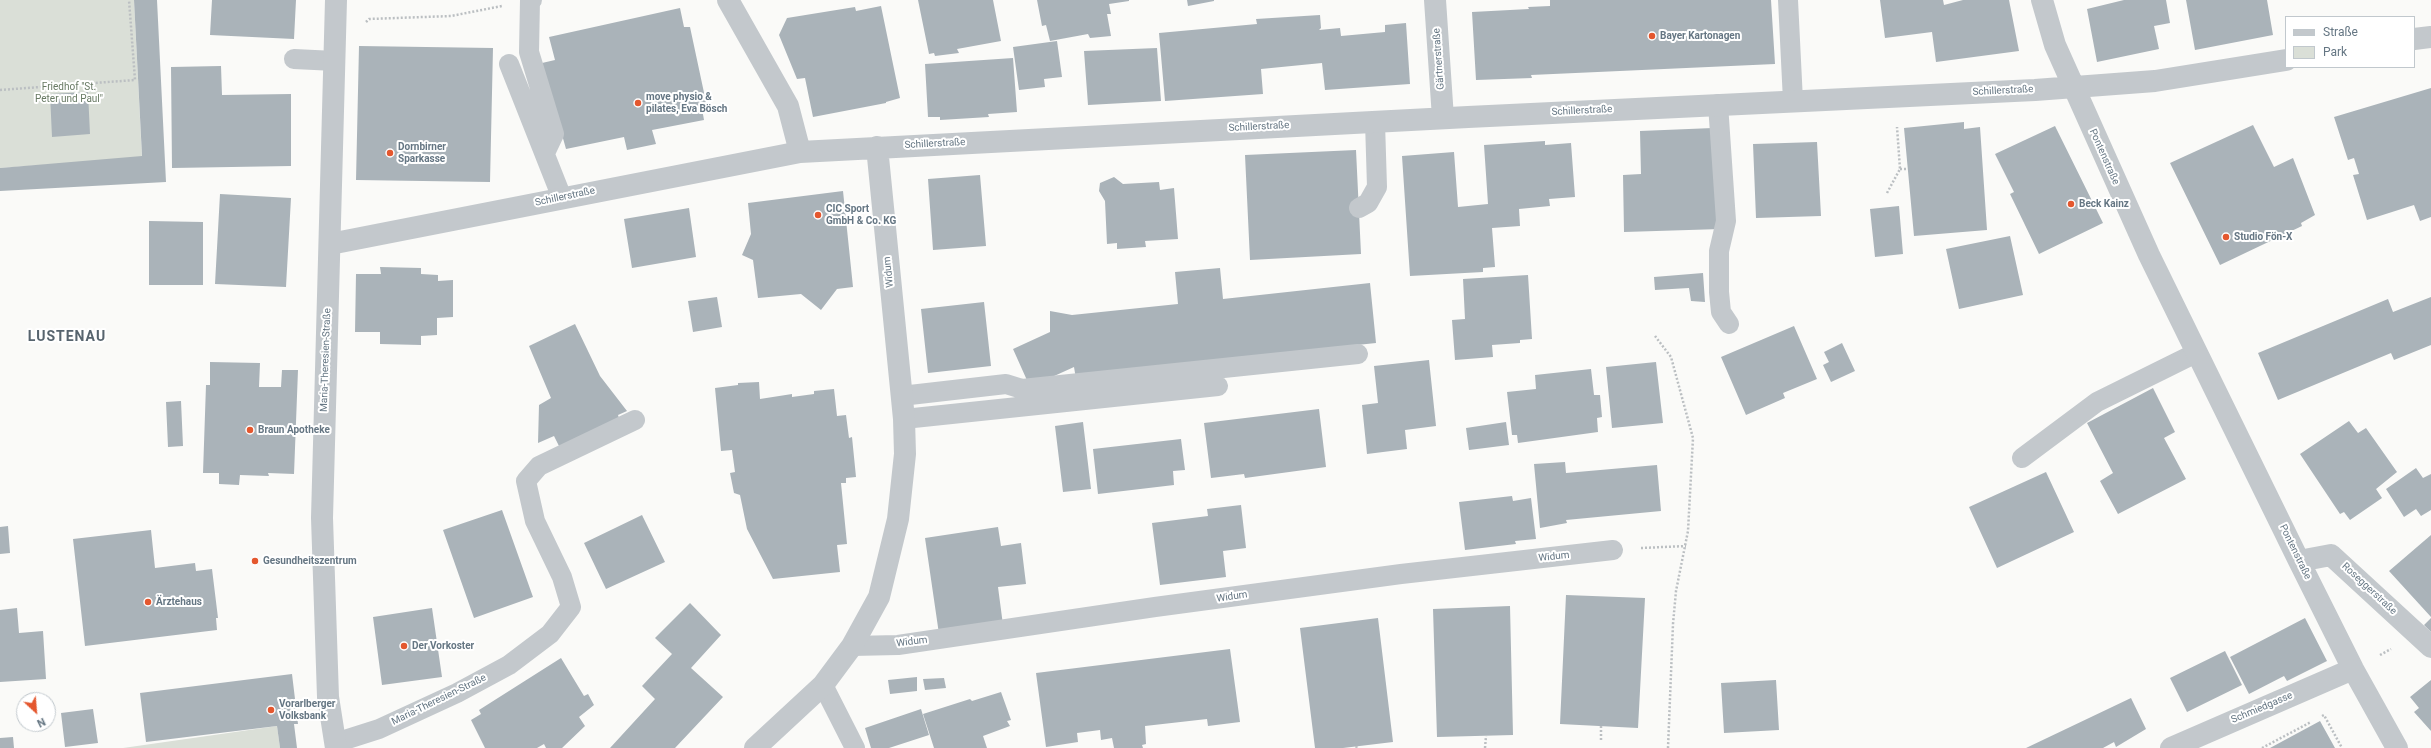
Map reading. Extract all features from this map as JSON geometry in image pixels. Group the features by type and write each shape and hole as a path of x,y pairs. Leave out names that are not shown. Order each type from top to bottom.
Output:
{"street":[{"name":"Maria-Theresien-Straße","path":"336,0 322,518 328,697 336,745"},
{"path":"728,0 788,106 800,152"},
{"name":"Gärtnerstraße","path":"1435,0 1443,118"},
{"name":"Pontenstraße","path":"2042,0 2055,45 2149,255 2299,561 2354,669 2397,748"},
{"path":"2415,39 2431,37"},
{"name":"Schillerstraße","path":"330,244 800,152 2155,81 2285,60"},
{"name":"Widum","path":"755,748 823,685 852,646 879,597 898,520 905,454 904,419 877,147"},
{"name":"Roseggerstraße","path":"2299,561 2331,555 2431,647"},
{"name":"Schmiedgasse","path":"2172,748 2354,669"}],"lane":[{"path":"531,0 529,52 554,134 545,153"},
{"path":"1788,0 1793,101"},
{"path":"294,59 335,61"},
{"path":"509,64 562,198"},
{"path":"1718,104 1726,221 1719,251 1719,292 1721,312 1729,324"},
{"path":"1359,208 1368,203 1377,187 1375,122"},
{"path":"2022,458 2097,402 2196,353"},
{"path":"902,396 1006,384 1022,389 1358,354"},
{"path":"904,419 1218,386"},
{"name":"Maria-Theresien-Straße","path":"336,745 379,729 458,694 509,665 550,634 571,607 562,577 535,521 526,481 539,466 635,420"},
{"name":"Widum","path":"852,646 898,645 1063,620 1385,576 1613,550"},
{"path":"823,685 855,748"}],"path":[{"path":"0,90 135,80 129,0"},
{"path":"369,19 451,16 531,0"},
{"path":"1888,193 1900,169 1896,126"},
{"path":"1900,169 1908,168"},
{"path":"1655,336 1672,357 1693,438 1686,546 1676,591 1668,748"},
{"path":"1613,550 1686,546"},
{"path":"2262,748 2324,715 2342,748"},
{"path":"1601,726 1601,740"},
{"path":"1485,748 1486,736"}],"green space":[{"name":"Friedhof \"St. Peter und Paul\"","path":"0,0 134,0 142,158 0,168"},
{"path":"277,726 280,748 123,748"}],"building":[{"path":"134,0 157,0 166,182 0,191 0,168 142,156"},
{"path":"212,0 296,0 294,39 210,35"},
{"path":"918,0 993,0 1001,41 957,49 959,53 935,56 934,53 929,54"},
{"path":"1037,0 1129,1 1109,4 1111,14 1107,14 1111,36 1090,38 1088,34 1050,41 1046,25 1042,26"},
{"path":"1187,0 1214,0 1214,1 1188,6"},
{"name":"Bayer Kartonagen","path":"1550,0 1771,0 1775,64 1531,75 1532,78 1476,80 1472,12 1529,9 1528,7 1550,6"},
{"path":"1880,0 1943,0 1944,5 1963,0 2009,0 2019,51 1936,62 1932,32 1885,38"},
{"path":"2124,0 2166,0 2170,23 2154,26 2159,49 2097,62 2087,9"},
{"path":"2186,0 2267,0 2273,35 2195,50"},
{"path":"881,6 900,98 886,103 813,117 805,78 797,79 779,35 787,18 855,7 856,11"},
{"path":"680,8 684,27 690,27 706,102 701,103 704,120 652,130 656,144 627,150 624,137 566,149 542,63 555,60 549,37"},
{"path":"1320,15 1321,28 1319,30 1340,28 1341,36 1385,32 1385,25 1406,23 1410,84 1325,90 1322,63 1261,69 1263,94 1165,101 1159,33 1257,24 1256,19"},
{"path":"1057,41 1062,77 1044,79 1045,87 1019,90 1013,47"},
{"path":"359,46 493,48 490,182 356,180"},
{"path":"1157,48 1161,101 1088,105 1084,51"},
{"path":"1013,58 1017,112 988,114 989,117 940,120 940,117 928,117 925,64"},
{"path":"221,66 222,95 291,94 291,166 172,168 171,67"},
{"path":"2431,88 2431,217 2420,221 2414,205 2367,220 2353,175 2359,174 2354,158 2348,160 2334,117"},
{"path":"88,92 90,134 52,137 50,94"},
{"path":"1964,122 1964,129 1980,127 1987,230 1914,236 1904,128"},
{"path":"2253,125 2274,167 2293,158 2315,215 2301,223 2302,226 2220,265 2170,163"},
{"path":"2055,126 2103,223 2039,254 2010,194 2014,192 1995,154"},
{"path":"1713,128 1721,229 1624,232 1623,175 1641,174 1640,131"},
{"path":"1545,141 1545,145 1571,143 1575,197 1549,199 1550,206 1519,209 1520,226 1492,228 1495,267 1483,268 1483,272 1410,276 1402,156 1454,152 1458,207 1488,204 1484,145"},
{"path":"1817,142 1821,216 1756,218 1753,144"},
{"path":"1356,150 1361,254 1250,260 1245,155"},
{"path":"980,175 986,246 933,250 928,179"},
{"path":"1114,177 1123,184 1159,182 1160,190 1174,188 1178,239 1145,241 1146,247 1117,249 1117,243 1107,244 1105,201 1099,191 1100,183"},
{"path":"843,191 853,287 837,289 821,310 801,294 758,298 753,260 742,255 751,234 748,203"},
{"path":"220,194 291,198 286,287 215,284"},
{"path":"1899,206 1903,254 1875,257 1870,209"},
{"path":"689,208 696,257 632,268 624,219"},
{"path":"149,221 203,222 203,285 149,285"},
{"path":"2010,236 2023,295 1959,309 1946,249"},
{"path":"380,267 421,268 421,274 438,275 438,281 453,280 453,317 437,318 437,335 421,336 421,345 380,344 380,332 355,332 356,274 381,274"},
{"path":"1220,268 1223,299 1370,283 1376,343 1148,367 1076,379 1074,367 1030,387 1013,349 1050,332 1050,311 1072,315 1178,304 1175,272"},
{"path":"1703,273 1705,302 1691,301 1689,288 1655,290 1654,277"},
{"path":"1528,275 1532,339 1520,340 1520,343 1492,345 1493,357 1455,360 1452,320 1465,319 1463,279"},
{"path":"717,297 722,327 693,332 688,301"},
{"path":"2431,297 2431,345 2394,360 2391,353 2278,400 2258,353 2388,299 2393,312"},
{"path":"984,302 991,366 928,373 921,309"},
{"path":"575,324 600,376 627,411 618,415 619,418 560,448 554,436 538,443 539,405 551,398 529,346"},
{"path":"1794,326 1817,379 1783,393 1785,398 1746,415 1721,357"},
{"path":"1842,343 1855,371 1831,382 1823,365 1829,362 1824,352"},
{"path":"1429,360 1436,426 1405,430 1407,449 1367,454 1362,405 1378,403 1374,366"},
{"name":"Braun Apotheke","path":"210,362 260,363 259,387 281,387 282,370 298,370 294,474 268,473 269,476 240,475 239,485 219,484 219,473 203,473 206,385 210,385"},
{"path":"1656,362 1663,423 1612,428 1606,367"},
{"path":"1591,369 1594,395 1600,395 1602,417 1597,418 1598,432 1518,443 1517,435 1512,435 1507,392 1536,389 1535,375"},
{"path":"759,382 760,399 792,394 792,397 814,394 814,391 834,389 837,416 846,415 849,438 852,437 856,477 846,478 846,483 841,483 847,544 837,545 840,572 773,579 747,529 740,495 734,493 730,473 735,472 732,450 721,451 715,388 738,385 738,383"},
{"path":"2153,388 2175,432 2164,438 2186,479 2118,514 2100,481 2113,473 2087,423"},
{"path":"181,401 183,446 168,447 166,402"},
{"path":"1319,409 1326,467 1245,478 1244,474 1211,478 1204,423"},
{"path":"2349,421 2358,433 2366,428 2397,472 2376,489 2382,498 2350,520 2344,512 2340,514 2300,454"},
{"path":"1083,422 1091,489 1063,492 1055,426"},
{"path":"1506,422 1509,445 1469,450 1466,428"},
{"path":"1181,439 1185,470 1173,471 1174,485 1098,494 1093,449"},
{"path":"1565,462 1566,473 1657,465 1661,511 1566,520 1567,523 1540,528 1534,464"},
{"path":"2416,468 2423,478 2431,474 2431,510 2421,516 2416,509 2404,517 2386,489"},
{"path":"2046,472 2074,532 1997,568 1969,507"},
{"path":"1512,496 1513,501 1531,498 1536,539 1515,541 1516,544 1465,550 1459,502"},
{"path":"1241,505 1246,548 1223,551 1226,577 1160,585 1152,523 1208,516 1207,509"},
{"path":"502,510 533,597 474,618 443,530"},
{"path":"642,515 665,562 606,589 584,543"},
{"path":"8,526 10,553 0,554 0,527"},
{"path":"998,527 1001,546 1021,543 1026,584 998,587 1003,625 939,634 925,538"},
{"name":"Ärztehaus","path":"151,530 155,568 195,563 196,571 212,569 218,618 216,618 217,630 85,646 73,539"},
{"path":"2431,535 2431,617 2389,571"},
{"path":"1566,595 1645,598 1638,728 1560,724"},
{"path":"690,603 721,635 691,668 723,697 675,748 610,748 655,699 642,686 672,654 655,638"},
{"path":"1510,606 1513,735 1437,737 1433,609"},
{"path":"17,608 19,633 43,631 46,679 0,682 0,610"},
{"path":"432,608 442,677 382,685 373,617"},
{"path":"1378,618 1393,742 1343,748 1315,748 1300,628"},
{"path":"2305,618 2327,661 2287,681 2284,676 2249,694 2230,657"},
{"path":"2431,618 2431,632 2424,625"},
{"path":"1230,649 1240,722 1208,726 1207,719 1145,726 1146,744 1142,745 1143,748 1114,748 1112,738 1101,740 1100,730 1077,733 1078,742 1046,747 1036,673"},
{"path":"2225,651 2242,685 2187,712 2170,678"},
{"path":"561,658 584,696 588,694 594,705 579,717 585,726 562,748 546,748 544,744 537,748 485,748 471,720 481,714 479,710"},
{"path":"292,674 298,724 294,724 297,748 280,748 277,726 146,742 140,693"},
{"path":"917,677 917,691 890,694 888,680"},
{"path":"944,678 946,688 925,690 923,679"},
{"path":"1776,680 1779,730 1724,733 1721,683"},
{"path":"2431,680 2431,731 2414,712 2419,708 2410,697"},
{"path":"1001,692 1011,720 1007,721 1010,726 983,736 987,748 934,748 923,714 970,699 972,701"},
{"path":"2131,698 2146,729 2116,747 2114,742 2103,748 2026,748"},
{"path":"93,709 98,743 65,747 61,713"},
{"path":"921,709 929,735 889,748 871,748 865,728"},
{"path":"2320,721 2335,748 2270,748"},
{"path":"13,737 14,748 0,748 0,738"}],"place":[{"name":"Bayer Kartonagen","path":"1652,36"},
{"name":"move physio & pilates, Eva Bösch","path":"638,103"},
{"name":"Dornbirner Sparkasse","path":"390,153"},
{"name":"Beck Kainz","path":"2071,204"},
{"name":"CIC Sport GmbH & Co. KG","path":"818,215"},
{"name":"Studio Fön-X","path":"2226,237"},
{"name":"Braun Apotheke","path":"250,430"},
{"name":"Gesundheitszentrum","path":"255,561"},
{"name":"Ärztehaus","path":"148,602"},
{"name":"Der Vorkoster","path":"404,646"},
{"name":"Vorarlberger Volksbank","path":"271,710"}],"district":[{"name":"LUSTENAU","path":"67,337"}]}
